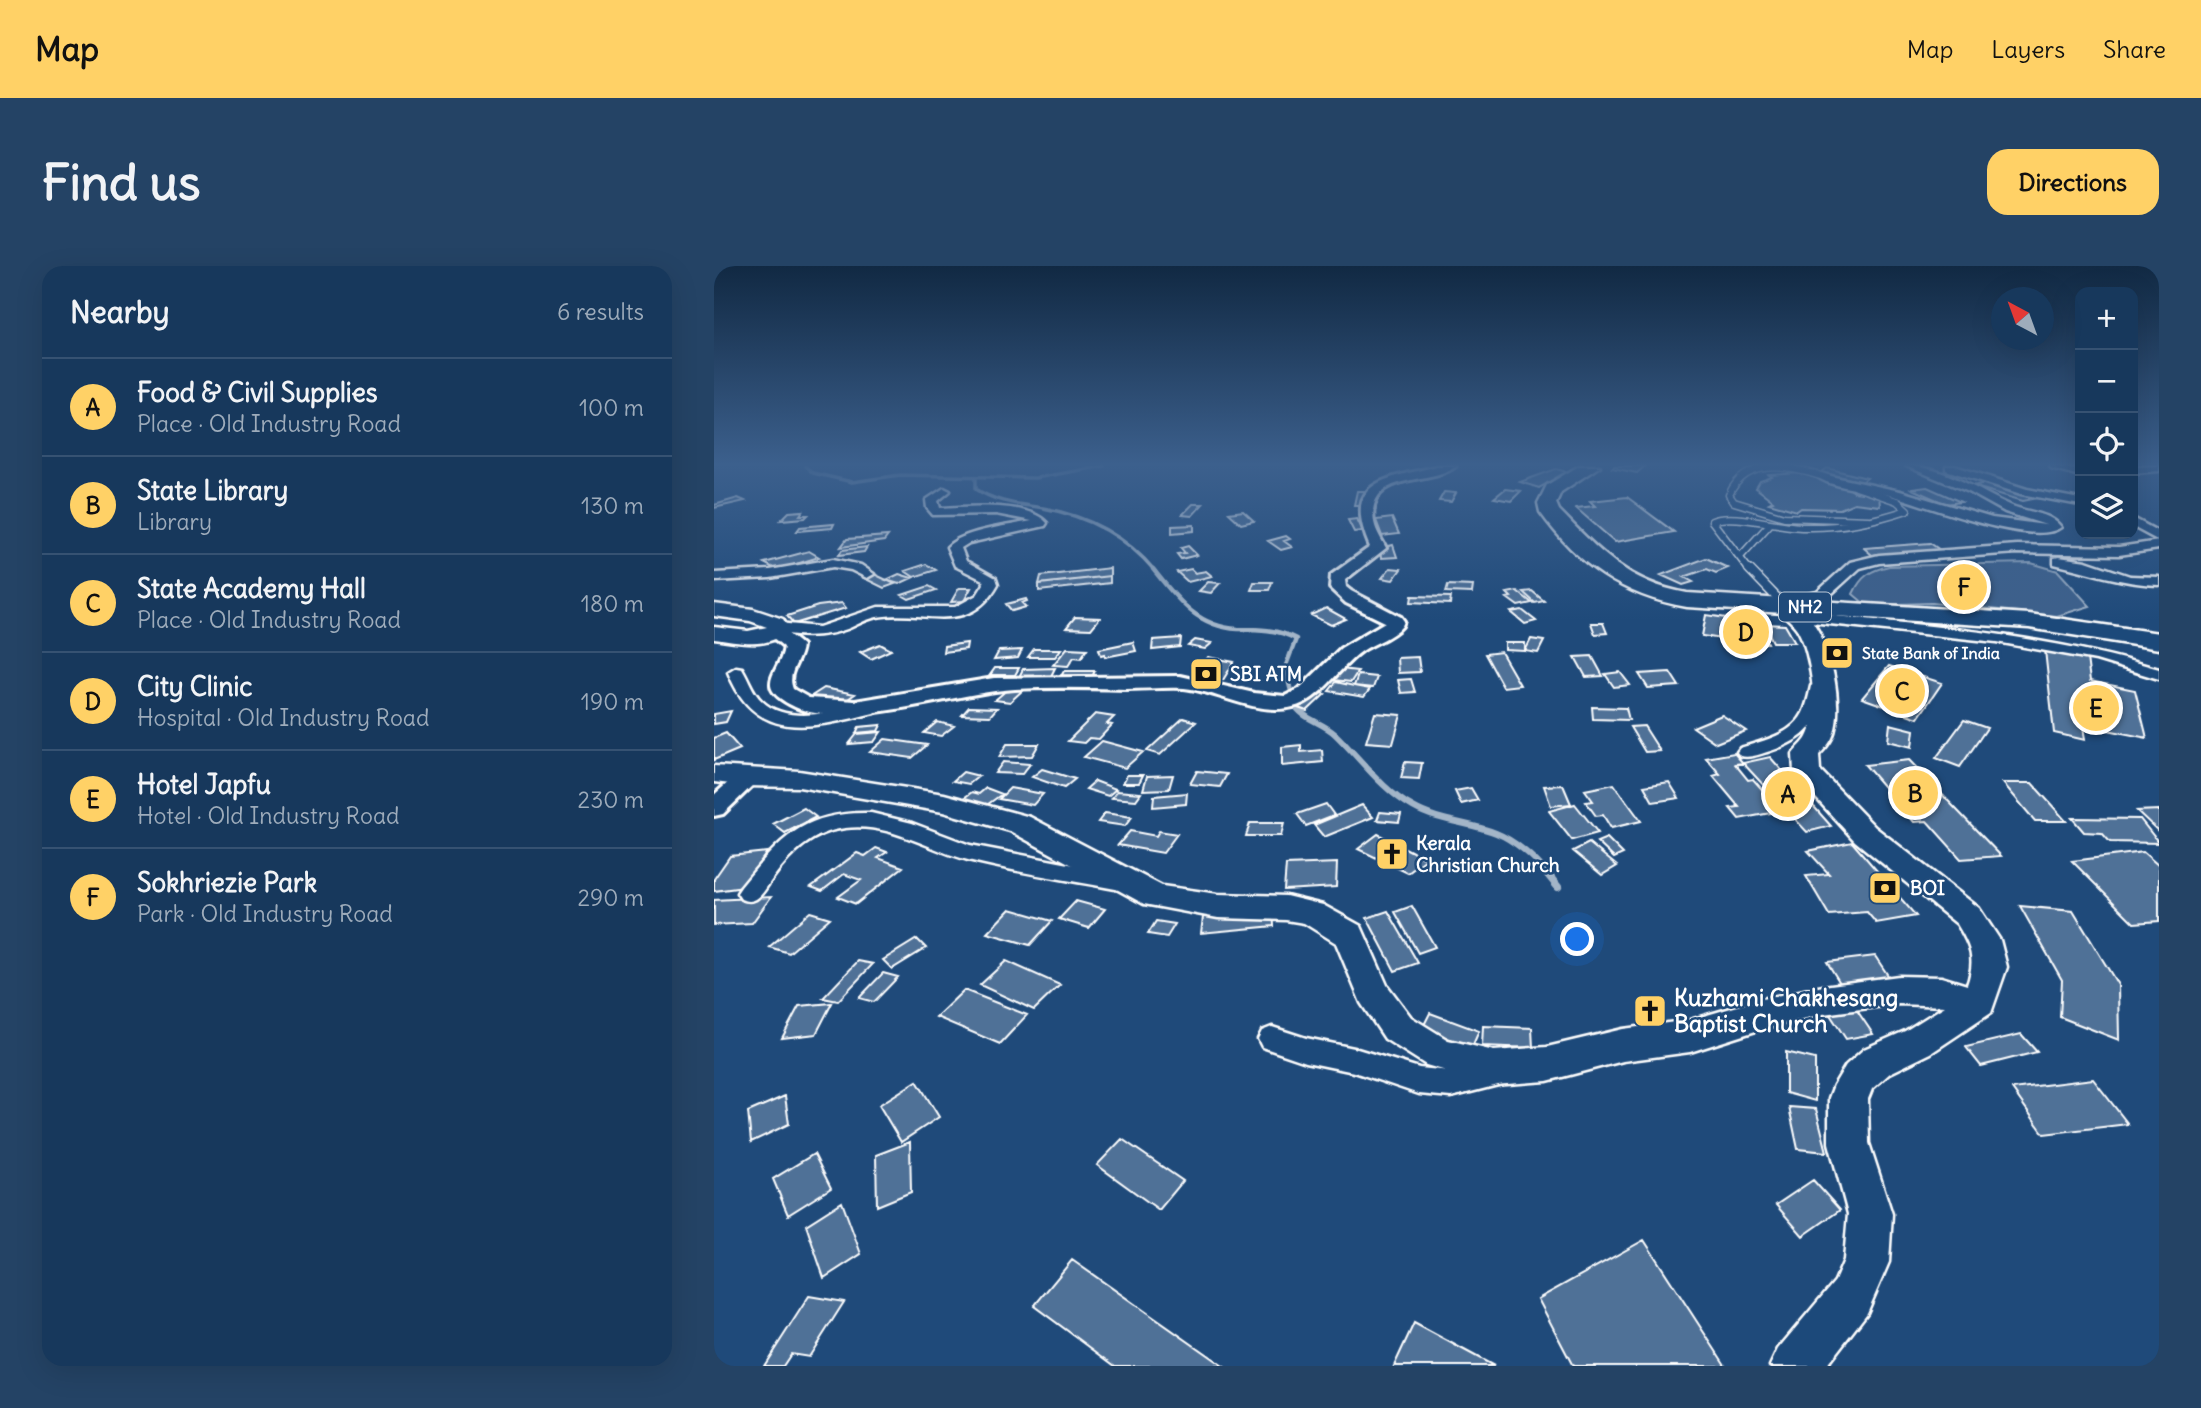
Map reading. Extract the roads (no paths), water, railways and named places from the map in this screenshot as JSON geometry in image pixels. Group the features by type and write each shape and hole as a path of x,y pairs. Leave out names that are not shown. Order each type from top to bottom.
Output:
{"highway":[{"name":"NH2","path":"1554,517 1598,560 1627,582 1649,592 1687,600 1790,611 2029,621 2159,641"}],"main road":[{"path":"714,610 753,615 776,623 777,630 746,638 714,633"},
{"path":"1790,611 1807,630 1817,650 1822,679 1824,722 1819,739 1806,754 1807,772 1865,834 1968,916 1984,940 1990,967 1979,1003 1918,1042 1877,1061 1859,1077 1848,1098 1849,1143 1870,1214 1866,1262 1851,1297 1796,1366"},
{"path":"714,774 799,779 957,806 1020,824 1155,896 1218,906 1286,908 1312,913 1349,935 1373,992 1398,1028 1439,1054 1494,1068 1547,1064 1623,1045 1690,1035 1762,1014 1835,998 1899,990 1941,991 1979,1003"}],"street":[{"path":"777,630 820,631 832,629 868,614 942,613 967,608 989,591 991,584 989,578 960,563 954,547 965,540 1041,523 1032,517"},
{"path":"777,630 793,645 793,651 779,677 780,684 795,700 809,704 853,707 992,684 1180,682 1200,683 1281,704 1296,701 1341,658 1393,626 1395,621 1388,615 1359,605 1338,588 1337,578 1378,548 1367,524 1368,517"},
{"path":"1971,517 2046,529 2055,527 2035,517"},
{"path":"2138,525 2159,537"},
{"path":"1790,611 1822,595 1855,565 1879,559 2017,549 2119,551 2159,545"},
{"path":"1879,559 2021,558 2074,562 2129,580 2159,581"},
{"path":"714,577 767,574 817,565 847,563 857,566 867,574"},
{"path":"1790,611 1997,636 2099,656 2159,674"},
{"path":"736,672 751,701 764,712 778,717 823,718 903,700"},
{"path":"1748,752 1788,738 1798,731 1813,712 1822,679"},
{"path":"714,808 747,778"},
{"path":"749,892 788,845 801,836 821,827 860,820 881,821 950,847 982,855 1136,886"},
{"path":"1272,1039 1426,1082 1451,1084 1524,1066"}],"lane":[{"path":"1725,517 1712,521 1754,576 1790,611"},
{"path":"1728,517 1810,529 1879,517"},
{"path":"1793,517 1869,520"},
{"path":"1740,557 1769,525"}],"waterway":[{"path":"1079,517 1119,538 1155,571"},
{"path":"1153,569 1189,610 1211,623 1238,629 1275,631 1296,639 1285,668 1294,703"},
{"path":"2144,577 2159,577"},
{"path":"1293,702 1301,713 1335,734 1381,783 1402,800 1433,816 1503,836 1524,850 1547,873"},
{"path":"1545,871 1558,887"}],"place":[{"name":"Sokhriezie Park","path":"1964,587"},
{"name":"City Clinic","path":"1746,632"},
{"name":"State Bank of India","path":"1837,653"},
{"name":"SBI ATM","path":"1206,674"},
{"name":"State Academy Hall","path":"1902,691"},
{"name":"Hotel Japfu","path":"2096,708"},
{"name":"State Library","path":"1915,793"},
{"name":"Food & Civil Supplies","path":"1788,794"},
{"name":"Kerala Christian Church","path":"1392,854"},
{"name":"BOI","path":"1885,888"},
{"name":"Kuzhami Chakhesang Baptist Church","path":"1650,1011"}]}
